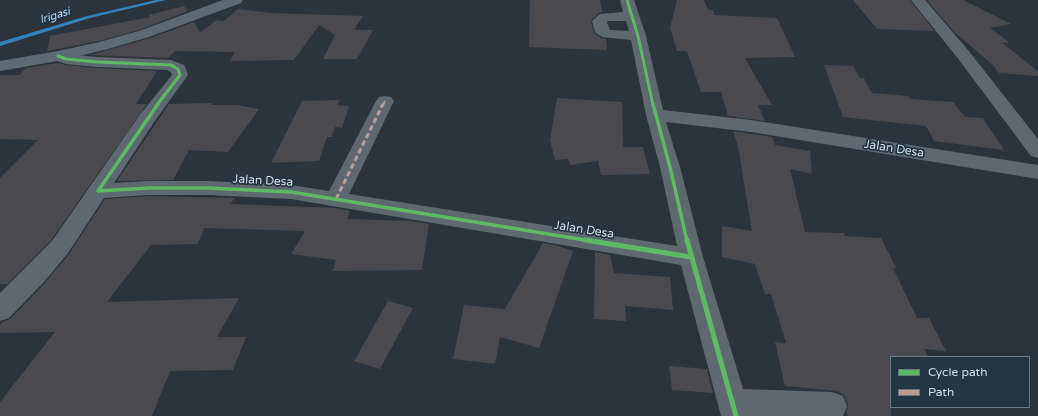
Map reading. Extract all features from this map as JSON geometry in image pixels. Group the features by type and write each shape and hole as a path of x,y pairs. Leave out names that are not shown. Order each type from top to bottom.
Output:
{"street":[{"path":"0,66 58,56 102,46 144,34 236,0"},
{"path":"918,0 966,58 1038,152"},
{"path":"632,17 691,257 734,410 832,406"},
{"path":"0,310 35,275 60,247 146,120 180,76 178,69 160,64 97,62 66,59 58,56"},
{"path":"336,199 385,101"},
{"name":"Jalan Desa","path":"656,115 751,126 1038,172"},
{"name":"Jalan Desa","path":"98,191 148,188 208,188 291,192 691,257"}],"building":[{"path":"530,0 600,0 602,12 591,21 594,33 601,38 606,39 607,50 529,47"},
{"path":"677,0 704,0 708,10 713,10 714,15 777,18 795,57 745,58 772,105 758,105 765,121 728,116 721,92 701,92 687,51 677,51 670,28"},
{"path":"853,0 910,0 934,31 877,29"},
{"path":"927,0 963,0 1011,24 990,28 1009,42 1002,43 1038,71 1038,76 999,73 993,65 954,32"},
{"path":"184,6 188,11 139,30 99,41 47,51 50,36 150,17 149,15"},
{"path":"238,9 271,13 363,16 354,30 373,30 357,59 323,59 335,35 319,25 294,60 230,61 235,52 175,51 168,58 90,55 150,38 194,22 200,32 217,20 224,21"},
{"path":"58,63 97,68 157,71 136,104 147,104 51,240 7,284 0,284 0,178 38,140 0,139 0,75 19,75 26,68"},
{"path":"824,65 853,66 860,78 864,78 872,93 908,96 911,99 953,102 965,117 983,118 1004,150 934,141 926,126 843,117"},
{"path":"557,98 622,102 623,147 643,147 650,174 601,175 598,161 570,165 568,159 555,160 550,140"},
{"path":"340,100 337,105 349,106 342,128 335,127 332,137 327,137 319,161 271,163 302,101"},
{"path":"212,103 211,105 237,105 259,109 228,152 189,150 173,180 117,181 169,104"},
{"path":"733,131 772,137 775,145 810,151 812,174 790,169 805,232 844,233 845,236 881,238 896,268 893,268 917,318 929,318 946,351 924,349 928,356 890,356 891,416 848,416 846,412 848,405 844,395 838,391 785,386 775,342 786,343 771,294 765,294 755,264 722,257 722,226 752,231 738,146"},
{"path":"148,196 235,198 230,204 334,208 350,211 347,219 411,221 429,224 422,270 333,271 336,260 291,254 305,231 204,228 198,244 151,245 107,302 239,298 217,337 246,337 233,370 170,371 152,416 0,416 0,402 55,332 0,333 0,325 2,322 10,319 45,283 69,254 105,199"},
{"path":"543,243 573,251 539,348 500,337 495,364 453,359 464,305 505,309"},
{"path":"595,252 610,255 614,273 670,277 673,310 625,306 626,321 594,319"},
{"path":"388,301 413,308 380,369 354,361"},
{"path":"669,366 707,369 713,393 672,390"}],"waterway":[{"name":"Irigasi","path":"0,44 89,17 163,0"}],"marked path":[{"path":"336,199 385,101"}],"cycle path":[{"path":"627,0 638,36 655,115 670,167 691,257 736,416"},
{"path":"58,56 66,59 97,62 171,65 178,69 180,75 146,120 98,191 148,188 208,188 291,192 691,257"}]}
